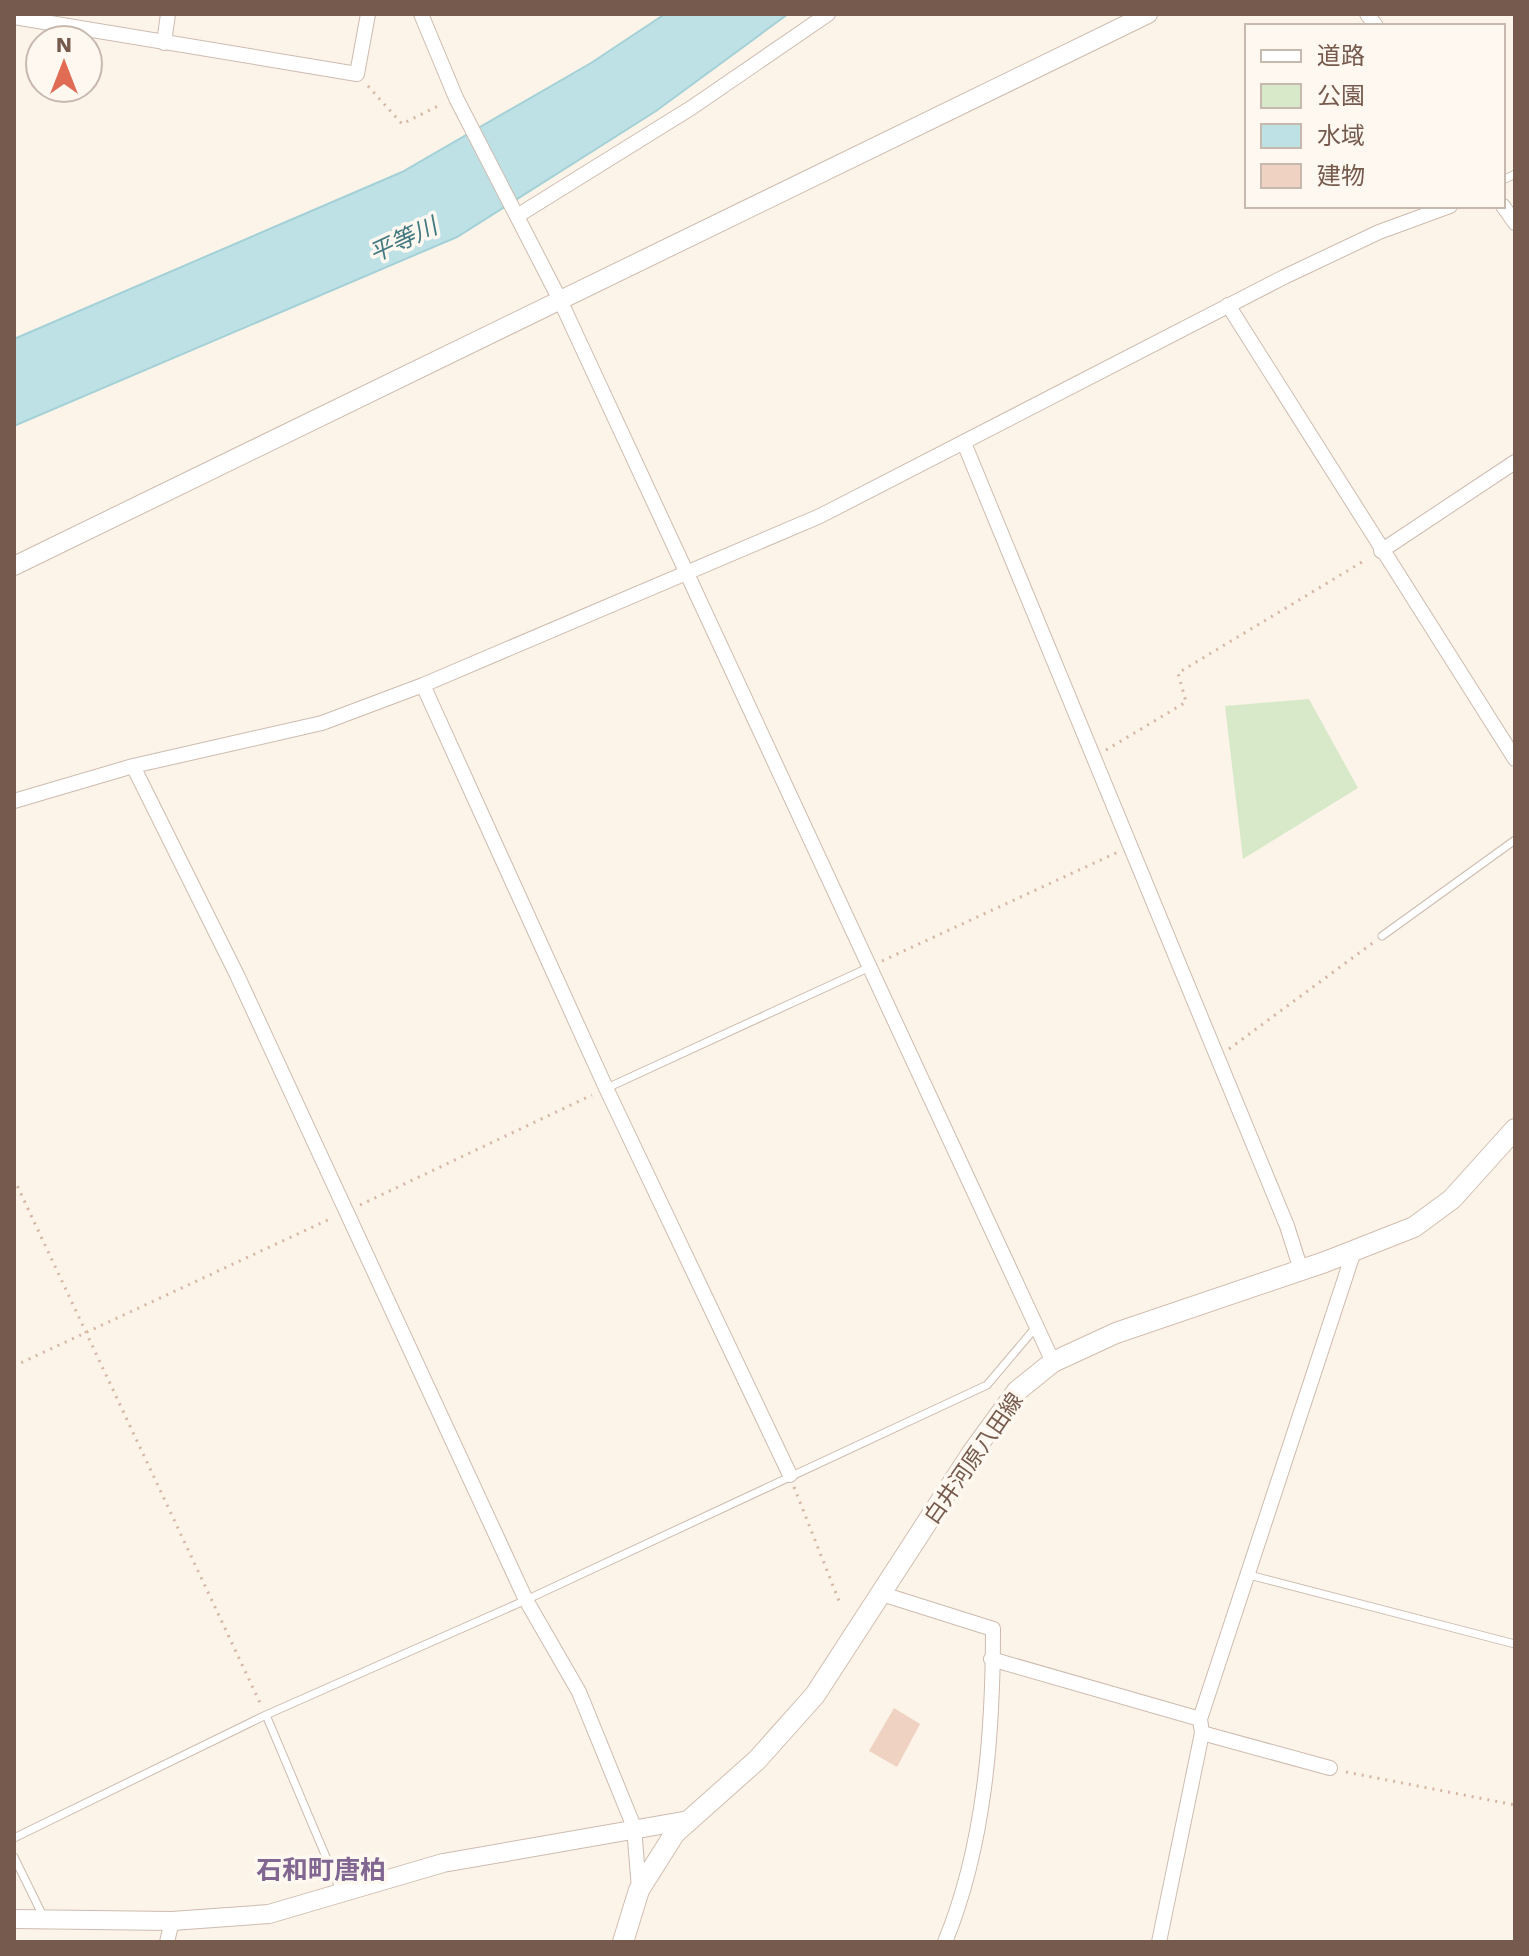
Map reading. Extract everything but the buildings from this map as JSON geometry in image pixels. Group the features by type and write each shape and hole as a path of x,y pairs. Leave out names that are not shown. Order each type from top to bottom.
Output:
{"main road":[{"name":"白井河原八田線","path":"623,1942 639,1890 653,1863 689,1820 757,1760 795,1721 846,1652 995,1418 1017,1391 1053,1362 1116,1333 1354,1251 1433,1216 1512,1137"}],"street":[{"path":"164,43 168,14"},
{"path":"14,17 357,74 368,14"},
{"path":"421,14 456,98 560,300 688,573 1053,1362"},
{"path":"515,213 691,108 828,14"},
{"path":"14,566 1148,14"},
{"path":"14,801 133,766 322,723 423,685 820,516 1228,305 1379,232 1445,208"},
{"path":"1228,305 1515,759"},
{"path":"964,443 1095,757 1128,847 1287,1226 1301,1270"},
{"path":"1381,551 1515,462"},
{"path":"423,685 606,1088 790,1475"},
{"path":"133,766 237,975 344,1213 526,1600 579,1692 634,1827 639,1890"},
{"path":"1159,1942 1201,1726 1354,1251"},
{"path":"882,1594 993,1629 987,1756 976,1840 945,1942"},
{"path":"991,1659 1330,1768"},
{"path":"14,1919 172,1921 269,1914 443,1863 634,1827 689,1820"},
{"path":"167,1942 172,1921"}],"lane":[{"path":"1382,936 1515,840"},
{"path":"606,1088 870,967"},
{"path":"14,1838 266,1715 526,1600 987,1385 1037,1326"},
{"path":"1249,1575 1515,1644"},
{"path":"266,1715 340,1891"},
{"path":"14,1857 45,1919"}],"path":[{"path":"357,74 402,124 456,98"},
{"path":"1095,757 1186,702 1178,673 1381,551"},
{"path":"870,967 1128,847"},
{"path":"1216,1058 1382,936"},
{"path":"14,1366 606,1088"},
{"path":"14,1179 266,1715"},
{"path":"790,1475 841,1606"},
{"path":"1330,1768 1515,1805"}],"green space":[{"path":"1309,699 1358,788 1243,859 1225,706"}],"water":[{"name":"平等川","path":"665,14 788,14 656,111 457,237 14,426 14,339 402,172 591,63"}],"district":[{"name":"石和町唐柏","path":"321,1870"}]}
